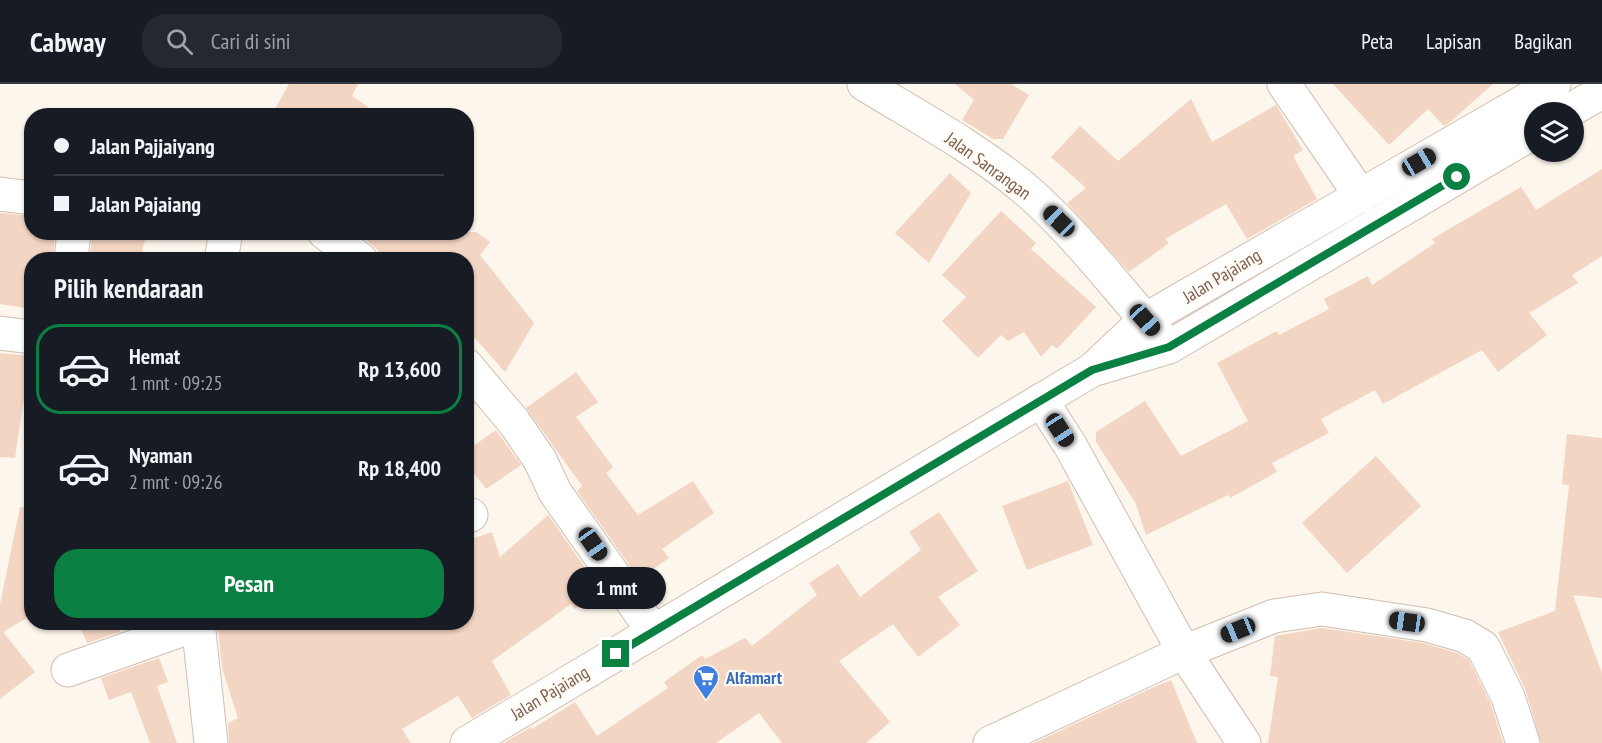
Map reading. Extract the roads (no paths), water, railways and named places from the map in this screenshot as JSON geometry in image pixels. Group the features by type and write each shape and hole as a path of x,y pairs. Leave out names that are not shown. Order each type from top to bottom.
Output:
{"street":[{"name":"Jalan Sanrangan","path":"864,84 995,166 1026,190 1059,221 1169,347"},
{"path":"1284,84 1361,196"},
{"name":"Jalan Pajaiang","path":"467,743 1092,370 1145,320 1554,84"},
{"path":"1584,102 1602,92"},
{"path":"1092,370 1169,347 1524,138"},
{"path":"0,194 24,197"},
{"path":"335,240 350,252"},
{"path":"0,333 24,336"},
{"path":"474,374 514,422 540,460 555,492 653,631"},
{"path":"1041,400 1070,445 1184,652 1244,743"},
{"path":"990,743 1184,652 1274,616 1322,609 1427,625 1465,636 1483,647 1508,697 1523,743"},
{"path":"68,670 179,630"},
{"path":"199,630 211,743"}],"place":[{"name":"Alfamart","path":"706,701"}]}
